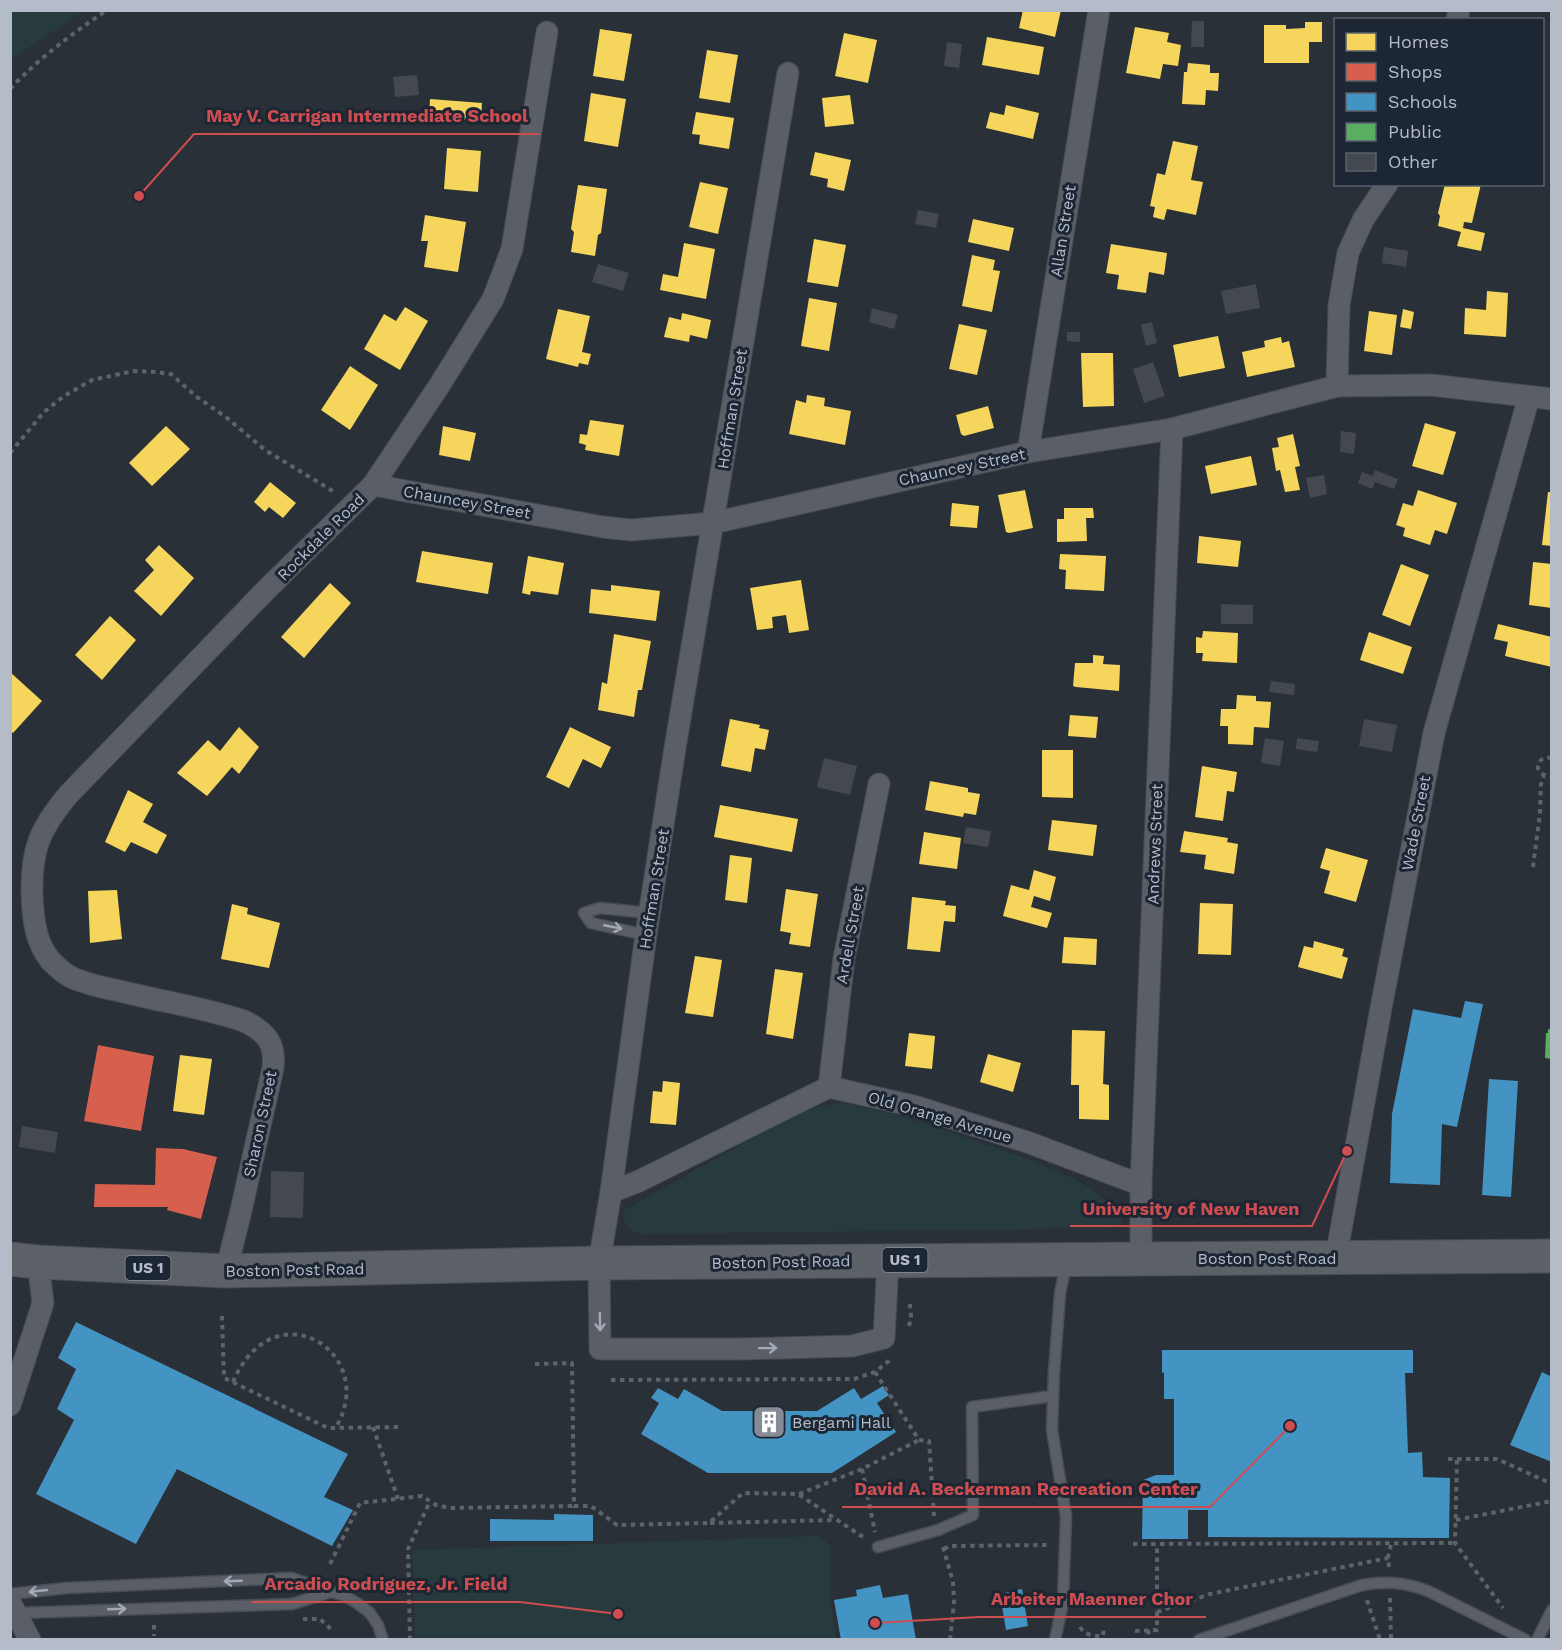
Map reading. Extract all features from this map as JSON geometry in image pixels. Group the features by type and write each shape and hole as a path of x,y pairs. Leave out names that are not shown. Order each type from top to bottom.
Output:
{"main road":[{"name":"Boston Post Road","path":"24,1261 226,1271 599,1263 1551,1256"}],"street":[{"name":"Allan Street","path":"1028,453 1099,10"},
{"name":"Rockdale Road","path":"71,978 51,961 34,925 33,865 36,846 44,828 54,812 76,787 267,589 373,485 440,386 492,299 512,249 547,32"},
{"name":"Hoffman Street","path":"788,73 646,934 611,1192 599,1263 600,1349 852,1346 884,1338 888,1261"},
{"path":"1337,386 1339,305 1348,253 1363,220 1386,186"},
{"name":"Chauncey Street","path":"373,485 603,527 631,530 712,523 1028,453 1172,429 1337,386 1431,385 1551,399"},
{"name":"Wade Street","path":"1336,1257 1434,733 1529,397"},
{"name":"Andrews Street","path":"1141,1259 1141,1185 1172,429"},
{"name":"Ardell Street","path":"829,1087 844,958 879,784"},
{"name":"Sharon Street","path":"71,978 244,1021 260,1031 272,1045 273,1068 226,1271"},
{"path":"611,1192 637,1182 829,1087"},
{"name":"Old Orange Avenue","path":"829,1087 914,1106 1030,1143 1141,1185"},
{"path":"10,1405 43,1303 24,1261"},
{"path":"13,1603 30,1640"}],"lane":[{"path":"646,934 591,923 584,913 600,908 650,913"},
{"path":"1056,1640 1063,1602 1066,1516 1052,1430 1060,1294 1066,1259"},
{"path":"878,1547 938,1530 973,1515 972,1407 1053,1396"},
{"path":"13,1603 67,1588 291,1578 345,1596 357,1603 370,1613 378,1625 383,1640"},
{"path":"1199,1640 1362,1585 1390,1582 1413,1586 1448,1600 1526,1640"},
{"path":"13,1603 292,1604 331,1592"},
{"path":"1537,1640 1551,1610"}],"path":[{"path":"10,89 27,70 107,10"},
{"path":"10,453 44,412 64,396 92,380 134,371 171,374 265,450 353,506"},
{"path":"1551,758 1545,757 1539,761 1538,768 1540,774 1551,776"},
{"path":"1533,867 1540,813 1540,784 1544,776"},
{"path":"222,1316 224,1378 328,1428 399,1427"},
{"path":"233,1383 250,1353 268,1341 281,1336 300,1334 316,1339 335,1355 343,1370 346,1393 343,1415 336,1428"},
{"path":"535,1364 572,1363 574,1506"},
{"path":"874,1372 919,1440"},
{"path":"373,1427 398,1499"},
{"path":"709,1523 742,1493 798,1494 862,1469 919,1440 930,1441 934,1517"},
{"path":"1448,1460 1497,1459 1551,1484"},
{"path":"1457,1460 1455,1543 1504,1609"},
{"path":"862,1469 878,1547"},
{"path":"798,1494 878,1547"},
{"path":"330,1564 360,1503 422,1496 436,1505 450,1508 591,1506 617,1525 836,1520"},
{"path":"410,1640 408,1549 430,1501"},
{"path":"1456,1520 1551,1501"},
{"path":"942,1543 954,1593 950,1640"},
{"path":"1133,1544 1455,1543"},
{"path":"1135,1631 1157,1630 1157,1544"},
{"path":"944,1549 949,1546 1053,1545"},
{"path":"1157,1612 1210,1594 1388,1558"},
{"path":"1362,1585 1380,1640"},
{"path":"1080,1627 1088,1637 1103,1636 1105,1630"},
{"path":"1149,1630 1149,1637"}],"green space":[{"path":"11,10 84,10 84,11 11,59"},
{"path":"842,1103 902,1116 1025,1158 1070,1177 1092,1189 1117,1209 1121,1214 1121,1223 1113,1228 643,1234 631,1230 626,1225 623,1213 626,1209 787,1119 814,1108"},
{"path":"820,1536 830,1546 831,1601 836,1639 415,1639 412,1550"}],"building: Homes":[{"path":"1023,10 1061,10 1055,37 1019,28"},
{"path":"1305,22 1322,22 1322,42 1309,42 1309,63 1264,63 1264,25 1286,25 1286,29 1305,28"},
{"path":"1135,27 1169,33 1167,42 1181,45 1178,66 1163,64 1160,79 1126,73"},
{"path":"600,29 632,34 624,81 593,76"},
{"path":"844,33 877,40 868,83 835,76"},
{"path":"987,37 1044,47 1039,75 982,65"},
{"path":"707,50 738,55 730,103 699,98"},
{"path":"1188,63 1210,65 1210,73 1219,73 1218,91 1206,90 1205,105 1182,104 1184,72 1187,72"},
{"path":"591,93 626,99 618,147 584,141"},
{"path":"850,95 854,124 825,127 822,98"},
{"path":"430,99 482,103 481,121 429,117"},
{"path":"1006,105 1039,113 1033,139 986,128 990,112 1004,115"},
{"path":"696,112 734,118 729,149 699,144 700,135 692,134"},
{"path":"1173,141 1198,146 1191,180 1203,182 1196,215 1167,209 1164,220 1153,217 1155,207 1150,206 1157,173 1165,175"},
{"path":"447,148 481,151 478,192 444,189"},
{"path":"815,152 851,160 844,191 827,187 828,179 810,175"},
{"path":"700,182 728,188 718,234 689,227"},
{"path":"578,185 607,189 601,233 598,235 595,256 571,252 574,232 571,229"},
{"path":"1445,186 1481,186 1472,223 1464,222 1463,228 1485,233 1481,251 1457,246 1461,232 1438,226 1440,216 1438,213"},
{"path":"425,215 466,222 458,272 424,267 428,241 421,241"},
{"path":"973,219 1014,228 1009,251 968,242"},
{"path":"814,239 846,245 838,287 807,282"},
{"path":"684,243 715,249 706,299 660,290 663,274 678,277"},
{"path":"1111,244 1167,253 1164,275 1149,272 1146,293 1117,289 1119,275 1106,273"},
{"path":"972,255 995,260 993,270 1000,271 992,312 962,306"},
{"path":"1487,291 1508,293 1506,337 1464,334 1465,308 1486,310"},
{"path":"809,298 837,303 829,351 801,346"},
{"path":"405,307 428,321 400,370 364,349 384,314 396,321"},
{"path":"558,309 590,316 582,352 591,354 588,365 579,363 578,367 546,359"},
{"path":"1403,309 1414,312 1411,329 1400,327"},
{"path":"1369,311 1397,315 1392,355 1364,351"},
{"path":"682,313 711,320 707,339 690,335 689,342 664,337 669,317 681,320"},
{"path":"959,324 987,330 977,375 949,369"},
{"path":"1218,336 1225,368 1179,377 1173,345"},
{"path":"1281,337 1282,343 1289,341 1295,367 1247,377 1242,352 1265,347 1264,341"},
{"path":"1081,353 1113,353 1114,406 1083,407"},
{"path":"350,366 378,385 350,430 321,410"},
{"path":"807,395 825,398 824,406 851,411 845,445 789,434 796,400 806,403"},
{"path":"988,406 994,428 964,436 961,434 956,415"},
{"path":"590,420 624,425 619,456 585,450 586,445 579,443 580,434 587,435"},
{"path":"1425,423 1456,432 1443,475 1412,466"},
{"path":"166,426 190,449 152,486 129,463"},
{"path":"443,426 476,433 470,461 439,455"},
{"path":"1293,434 1300,466 1295,467 1300,490 1285,492 1280,470 1276,471 1272,448 1279,447 1277,438"},
{"path":"1251,456 1257,485 1211,494 1205,466"},
{"path":"270,482 296,503 283,518 269,507 265,512 254,502"},
{"path":"1025,490 1033,528 1006,532 998,495"},
{"path":"1418,490 1457,503 1447,534 1435,530 1430,545 1403,536 1405,528 1396,525 1403,503 1413,506"},
{"path":"1548,492 1552,492 1552,546 1542,545"},
{"path":"952,503 979,506 977,528 950,526"},
{"path":"1064,508 1093,508 1094,518 1086,518 1087,541 1057,542 1057,519 1064,519"},
{"path":"1199,536 1241,541 1238,567 1197,563"},
{"path":"159,545 194,578 161,616 134,591 154,570 145,560"},
{"path":"422,551 493,563 488,594 416,582"},
{"path":"1060,554 1106,556 1104,591 1065,589 1066,570 1059,569"},
{"path":"528,556 564,563 558,595 531,591 530,595 522,593"},
{"path":"1533,562 1552,564 1552,608 1529,605"},
{"path":"1401,564 1429,575 1410,626 1382,615"},
{"path":"801,580 809,630 789,633 786,615 772,617 773,628 757,630 750,588"},
{"path":"330,583 351,603 304,658 281,637"},
{"path":"611,585 660,591 656,621 589,613 591,589 611,591"},
{"path":"110,616 136,640 102,680 75,655"},
{"path":"1498,624 1552,637 1552,667 1505,656 1508,642 1494,639"},
{"path":"1203,631 1238,633 1237,663 1202,661 1203,653 1196,653 1196,637 1202,638"},
{"path":"1369,632 1412,647 1403,674 1360,660"},
{"path":"614,634 651,641 642,690 638,690 634,717 598,710 602,682 607,684"},
{"path":"1093,655 1104,656 1103,664 1120,665 1119,691 1073,686 1075,663 1093,663"},
{"path":"10,672 42,701 13,733 10,730"},
{"path":"1237,695 1256,696 1256,701 1271,702 1269,728 1254,727 1253,745 1228,744 1228,726 1220,726 1221,709 1236,709"},
{"path":"1070,715 1098,717 1096,738 1068,736"},
{"path":"730,719 760,725 759,728 769,730 765,750 755,748 751,772 721,766"},
{"path":"239,727 259,747 239,774 232,767 207,796 177,773 208,740 220,751"},
{"path":"570,727 611,747 601,768 583,759 569,788 546,777"},
{"path":"1042,750 1073,750 1073,798 1042,797"},
{"path":"1202,766 1237,772 1234,792 1227,791 1223,821 1195,817"},
{"path":"930,781 968,788 968,792 980,794 976,815 964,813 963,817 925,810"},
{"path":"128,790 153,804 143,822 167,835 157,854 131,842 125,852 105,842"},
{"path":"720,805 798,819 792,852 714,837"},
{"path":"1052,820 1097,825 1093,856 1048,850"},
{"path":"1184,831 1228,838 1227,842 1238,844 1234,874 1204,869 1206,855 1180,852"},
{"path":"924,832 961,838 957,869 919,864"},
{"path":"1326,848 1368,860 1356,902 1324,893 1330,871 1320,868"},
{"path":"730,855 752,858 747,903 725,900"},
{"path":"1034,870 1056,877 1050,901 1034,896 1031,907 1052,913 1047,928 1003,916 1011,885 1029,890"},
{"path":"786,889 818,894 810,947 789,944 791,933 780,931"},
{"path":"117,890 122,939 90,943 88,891"},
{"path":"912,897 946,901 945,905 956,906 955,922 944,921 940,952 907,949"},
{"path":"1200,903 1233,904 1231,955 1198,954"},
{"path":"232,904 248,908 247,914 280,923 269,968 221,959"},
{"path":"1064,937 1097,939 1096,965 1062,963"},
{"path":"1314,941 1344,949 1342,956 1348,958 1342,979 1298,967 1304,946 1313,948"},
{"path":"695,956 722,960 713,1017 685,1013"},
{"path":"775,969 803,973 793,1039 766,1034"},
{"path":"1072,1030 1105,1031 1103,1084 1109,1085 1109,1120 1079,1119 1079,1085 1071,1085"},
{"path":"909,1033 935,1036 932,1069 905,1066"},
{"path":"988,1054 1021,1063 1013,1092 980,1082"},
{"path":"180,1055 212,1059 204,1115 173,1111"},
{"path":"663,1081 680,1083 676,1125 650,1123 653,1091 662,1092"}],"building: Shops":[{"path":"98,1045 154,1056 141,1131 84,1121"},
{"path":"156,1148 183,1149 217,1157 201,1219 167,1210 168,1207 94,1207 95,1184 155,1185"}],"building: Schools":[{"path":"1465,1001 1483,1004 1457,1127 1442,1124 1440,1185 1390,1183 1392,1114 1413,1009 1461,1018"},
{"path":"1489,1079 1518,1081 1511,1197 1482,1195"},
{"path":"76,1322 348,1454 324,1497 353,1510 332,1546 177,1469 136,1544 36,1494 74,1420 57,1409 76,1369 58,1358"},
{"path":"1162,1350 1413,1350 1413,1373 1405,1373 1408,1453 1422,1452 1423,1477 1450,1478 1449,1538 1208,1537 1208,1510 1188,1510 1188,1539 1142,1539 1143,1480 1156,1475 1174,1475 1174,1399 1164,1399"},
{"path":"1542,1372 1552,1377 1552,1462 1510,1445"},
{"name":"Bergami Hall","path":"883,1386 889,1395 877,1403 896,1432 832,1473 708,1473 641,1434 659,1403 651,1398 658,1388 678,1399 684,1389 722,1411 817,1411 854,1388 861,1399"},
{"path":"554,1514 593,1515 593,1541 490,1541 490,1519 554,1520"},
{"path":"880,1585 883,1598 908,1594 916,1640 841,1640 834,1600 857,1596 856,1590"},
{"path":"1022,1589 1028,1626 1006,1630 1000,1594"}],"building: Public":[{"path":"1548,1029 1552,1030 1552,1059 1545,1058"}],"building: Other":[{"path":"1192,21 1204,21 1204,47 1191,47"},
{"path":"947,42 962,44 959,68 944,66"},
{"path":"417,75 419,95 395,97 393,77"},
{"path":"918,210 939,214 936,228 915,224"},
{"path":"1384,247 1408,251 1406,267 1382,263"},
{"path":"598,264 629,273 623,291 592,282"},
{"path":"1256,284 1260,308 1226,314 1221,291"},
{"path":"872,308 898,315 894,329 869,322"},
{"path":"1152,322 1157,343 1146,346 1141,325"},
{"path":"1067,332 1080,332 1080,342 1067,341"},
{"path":"1153,362 1165,396 1144,403 1133,369"},
{"path":"1341,431 1356,433 1354,454 1340,452"},
{"path":"1375,470 1398,479 1394,489 1375,482 1372,489 1358,483 1362,472 1373,476"},
{"path":"1324,475 1327,494 1310,498 1306,478"},
{"path":"1221,604 1253,605 1253,624 1221,624"},
{"path":"1271,681 1295,684 1294,695 1269,692"},
{"path":"1364,719 1397,725 1392,752 1359,746"},
{"path":"1265,738 1284,741 1280,766 1261,763"},
{"path":"1297,738 1319,741 1317,752 1296,749"},
{"path":"824,758 857,766 850,795 817,787"},
{"path":"966,827 991,831 988,847 963,843"},
{"path":"22,1126 58,1132 55,1153 19,1147"},
{"path":"271,1171 304,1172 303,1218 270,1217"}],"place":[{"name":"May V. Carrigan Intermediate School","path":"139,196"},
{"name":"University of New Haven","path":"1347,1151"},
{"name":"Bergami Hall","path":"769,1422"},
{"name":"David A. Beckerman Recreation Center","path":"1290,1426"},
{"name":"Arcadio Rodriguez, Jr. Field","path":"618,1614"},
{"name":"Arbeiter Maenner Chor","path":"875,1623"}]}
